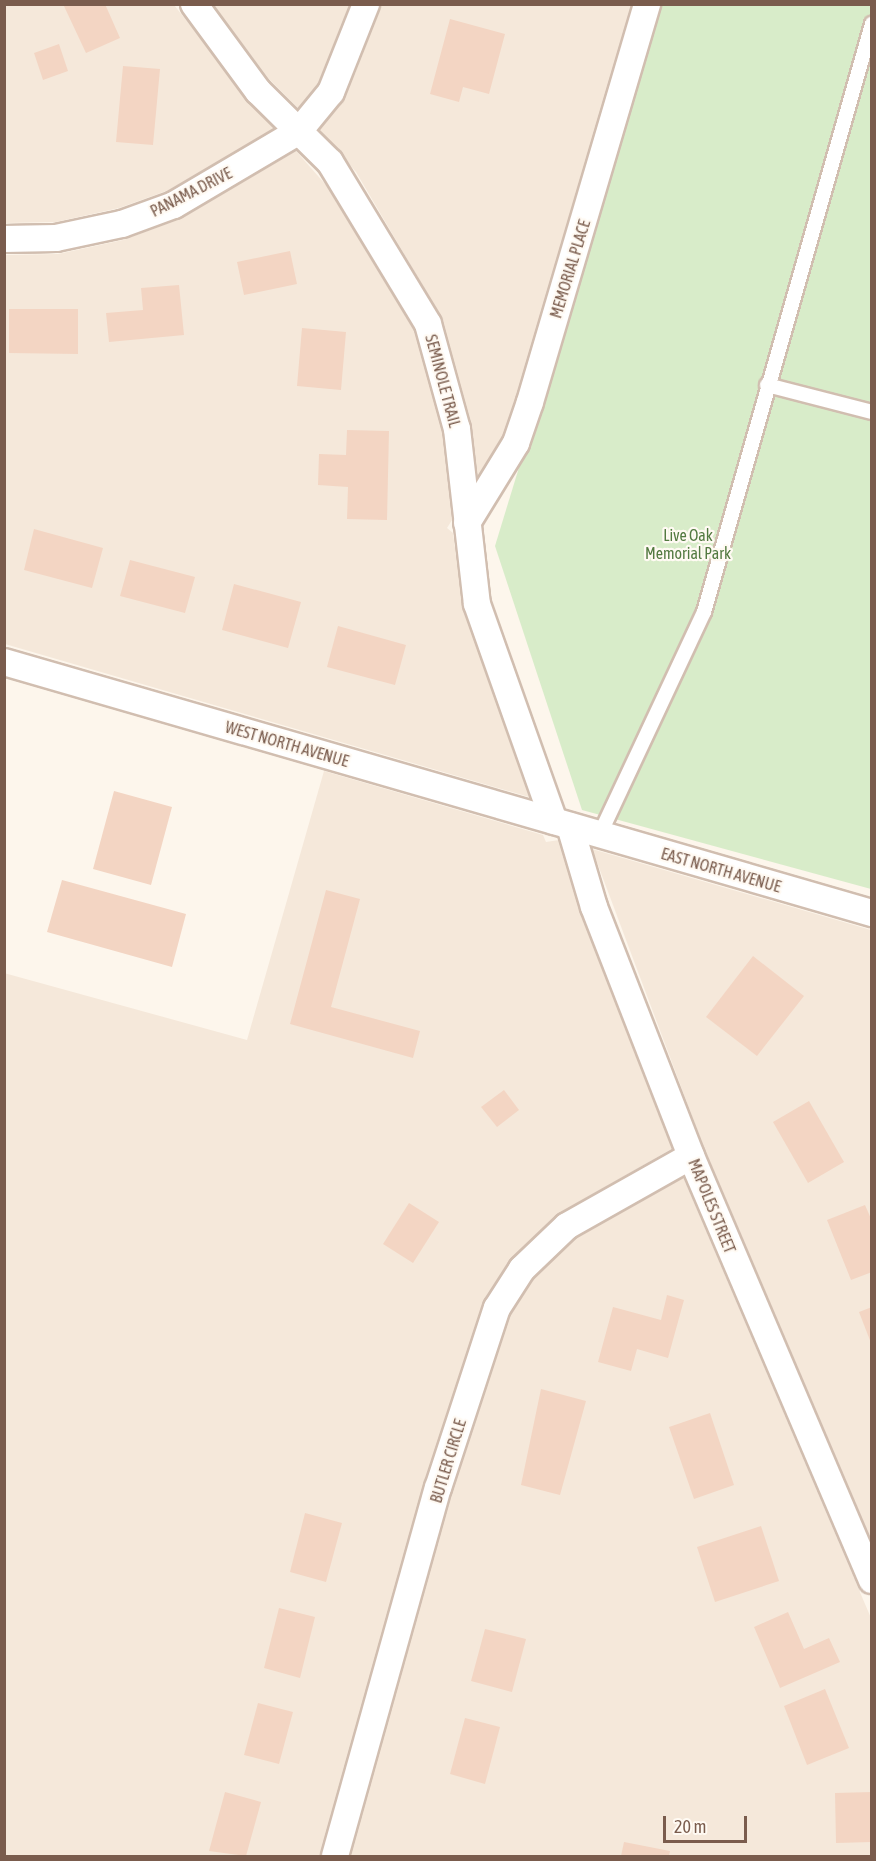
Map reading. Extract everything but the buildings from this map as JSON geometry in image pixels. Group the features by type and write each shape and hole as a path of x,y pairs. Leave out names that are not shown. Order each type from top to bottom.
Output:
{"street":[{"name":"SEMINOLE TRAIL","path":"194,4 258,91 299,131 345,183 428,324 457,429 477,604 562,824"},
{"path":"299,131 330,92 366,4"},
{"name":"MEMORIAL PLACE","path":"467,523 516,443 647,4"},
{"name":"PANAMA DRIVE","path":"4,239 56,238 132,220 174,205 299,131"},
{"name":"WEST NORTH AVENUE","path":"4,662 562,824"},
{"name":"EAST NORTH AVENUE","path":"562,824 872,913"},
{"name":"MAPOLES STREET","path":"562,824 691,1156 872,1580"},
{"name":"BUTLER CIRCLE","path":"335,1857 438,1488 496,1308 522,1269 567,1226 691,1156"}],"lane":[{"path":"600,834 704,612 872,24"},
{"path":"767,385 872,412"}],"shaded area":[{"path":"4,5 174,5 274,129 169,190 119,208 56,222 5,223"},
{"path":"213,5 351,5 319,83 299,109 269,79"},
{"path":"381,5 632,5 517,397 503,437 478,479 471,424 440,315 356,172 319,129 355,74"},
{"path":"296,151 333,193 415,332 443,434 452,520 447,528 453,533 463,608 529,797 5,644 4,255 58,254 123,240 180,219"},
{"path":"324,771 543,835 546,842 559,840 582,914 673,1148 560,1213 511,1260 483,1303 425,1484 321,1856 5,1856 4,973 247,1040"},
{"path":"592,849 871,930 871,1543 704,1148"},
{"path":"683,1177 871,1618 871,1856 350,1856 452,1492 509,1315 532,1280 574,1239"}],"green space":[{"name":"Live Oak Memorial Park","path":"660,5 871,5 871,889 582,810 495,546"}]}
